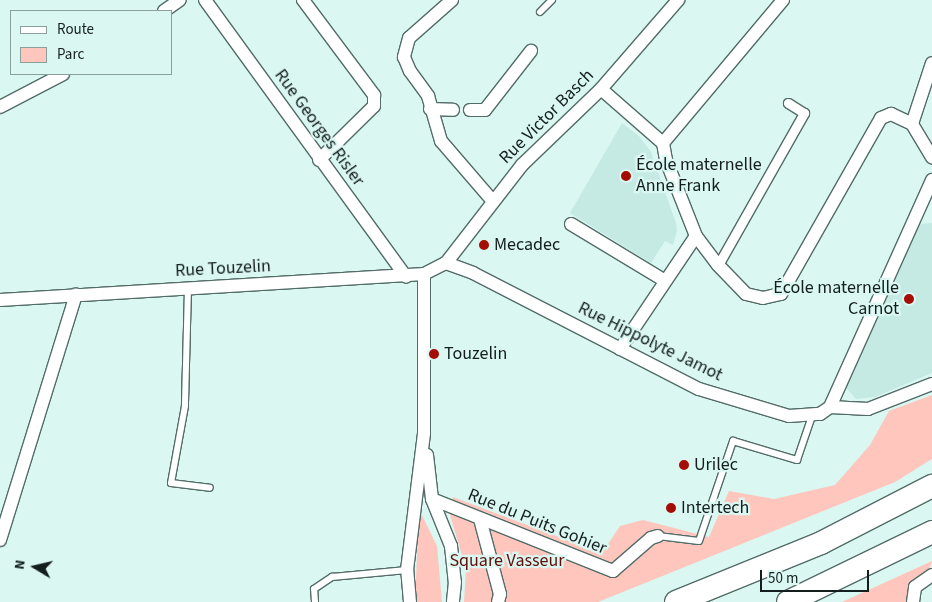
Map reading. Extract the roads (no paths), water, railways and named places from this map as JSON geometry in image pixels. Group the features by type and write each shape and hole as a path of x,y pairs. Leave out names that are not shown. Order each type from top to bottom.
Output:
{"highway":[{"path":"676,602 821,543 932,486"},
{"path":"788,602 932,532"}],"street":[{"path":"165,10 180,0"},
{"name":"Rue Georges Risler","path":"205,0 319,160 406,277"},
{"path":"303,0 374,95 374,106 319,160"},
{"path":"452,0 409,38 404,57 410,71 428,96 430,109 441,141 492,200"},
{"name":"Rue Victor Basch","path":"446,263 492,200 522,165 600,89 678,0"},
{"path":"663,143 783,0"},
{"path":"470,110 485,110 531,51"},
{"path":"912,124 932,63"},
{"path":"0,107 61,75"},
{"path":"600,89 663,143 696,236 718,265 746,294 763,298 781,294 882,118 891,114 912,124 932,157"},
{"path":"718,265 804,113 788,103"},
{"path":"430,109 453,110"},
{"path":"830,407 932,180"},
{"path":"571,224 665,281"},
{"path":"620,348 696,236"},
{"name":"Rue Touzelin","path":"0,300 76,294 406,277 424,274 446,263"},
{"name":"Rue Hippolyte Jamot","path":"446,263 473,273 699,389 789,416 812,416 820,414 830,407 868,409 932,384"},
{"path":"424,274 424,433 432,498 451,546 455,582 453,602"},
{"path":"0,540 76,294"},
{"path":"410,602 407,570 424,433"},
{"name":"Rue du Puits Gohier","path":"432,498 613,571 658,536"},
{"path":"480,518 500,594 498,602"},
{"path":"913,602 915,586 932,575"}],"lane":[{"path":"540,12 552,0"},
{"path":"188,288 185,406 171,483 210,488"},
{"name":"Rue du Puits Gohier","path":"658,536 699,541 733,441 797,460 812,416"},
{"path":"315,602 314,589 332,577 407,570"}],"place":[{"name":"École maternelle Anne Frank","path":"626,176"},
{"name":"Mecadec","path":"484,245"},
{"name":"École maternelle Carnot","path":"909,299"},
{"name":"Touzelin","path":"434,354"},
{"name":"Urilec","path":"684,465"},
{"name":"Intertech","path":"671,508"}],"park label":[{"name":"Square Vasseur","path":"507,561"}]}
